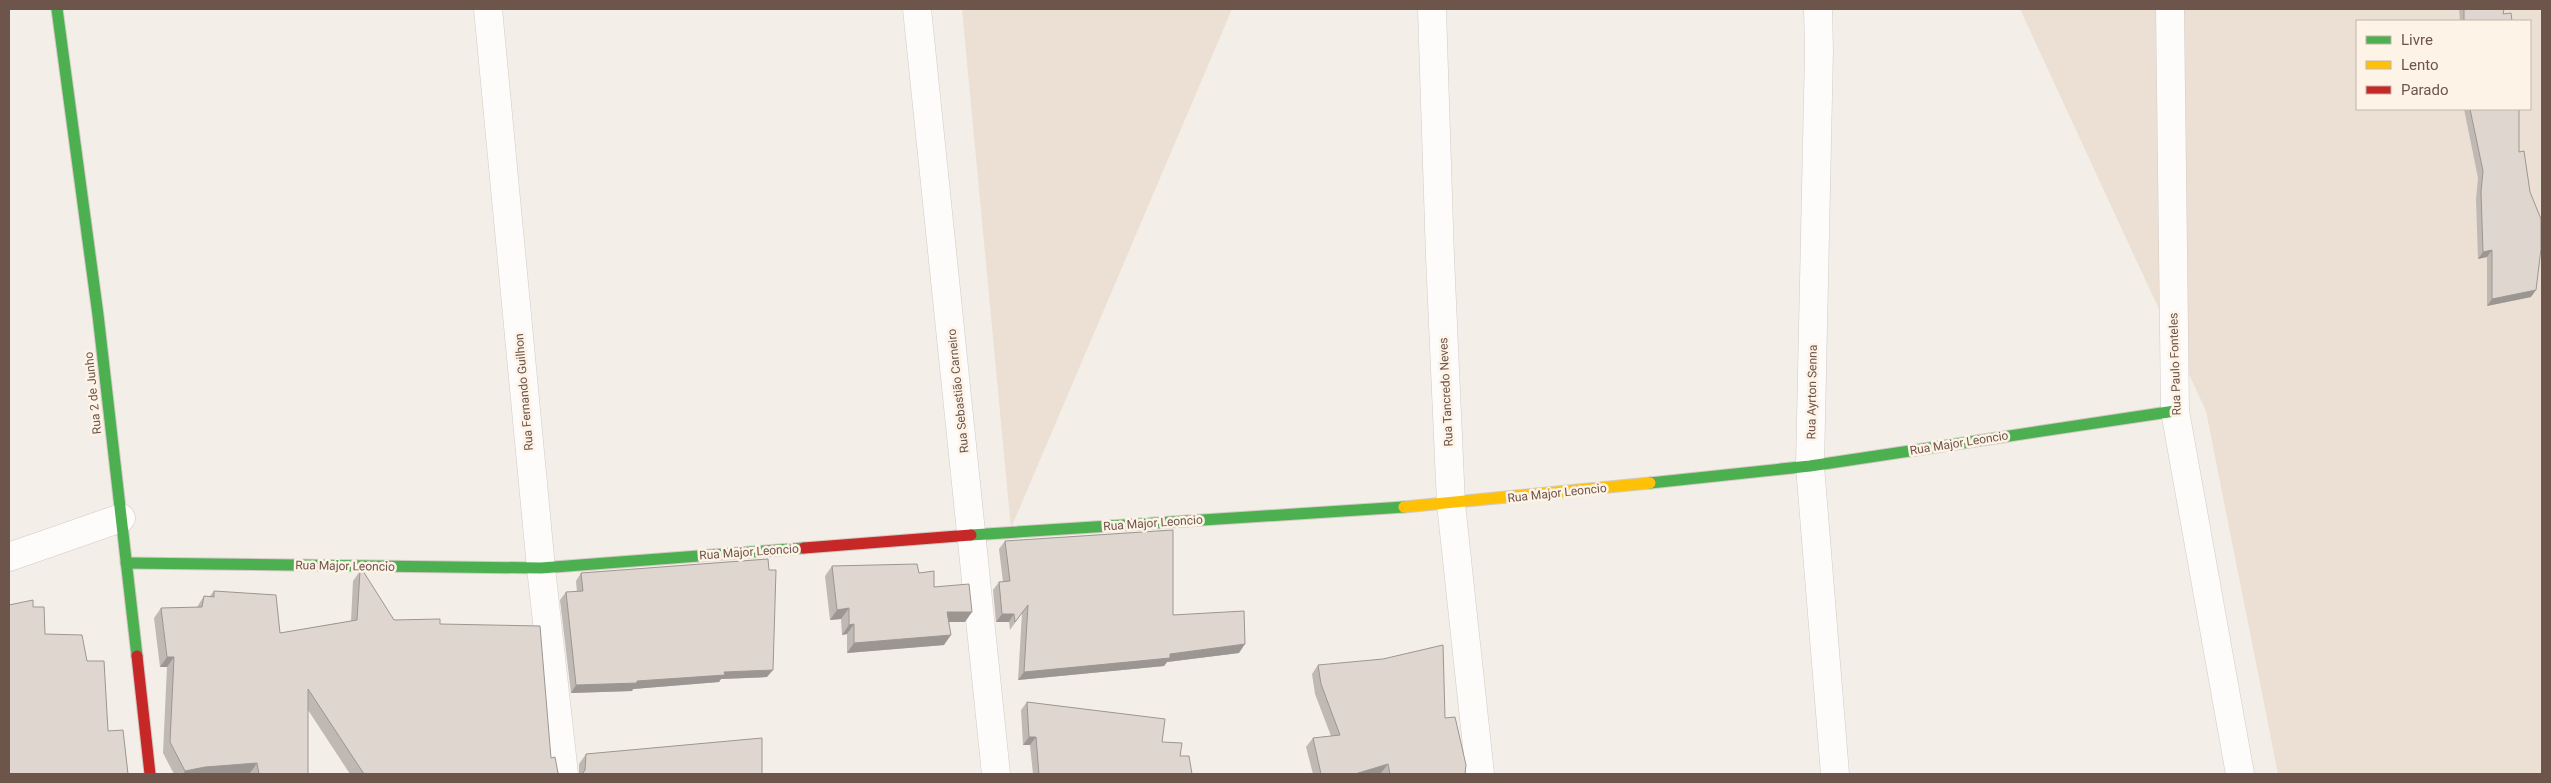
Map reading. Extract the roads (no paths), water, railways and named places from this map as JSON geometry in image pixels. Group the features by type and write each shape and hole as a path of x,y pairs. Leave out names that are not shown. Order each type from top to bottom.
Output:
{"street":[{"name":"Rua 2 de Junho","path":"57,9 98,315 150,774"},
{"name":"Rua Fernando Guilhon","path":"488,9 541,568 564,774"},
{"name":"Rua Sebastião Carneiro","path":"917,9 973,535 996,774"},
{"name":"Rua Tancredo Neves","path":"1432,9 1451,504 1480,774"},
{"name":"Rua Ayrton Senna","path":"1818,9 1819,60 1810,466 1835,774"},
{"name":"Rua Paulo Fonteles","path":"2170,9 2175,411 2240,774"},
{"name":"Rua Major Leoncio","path":"126,563 541,568 973,535 1451,504 1810,466 2175,411"},
{"path":"9,557 121,518"}]}
